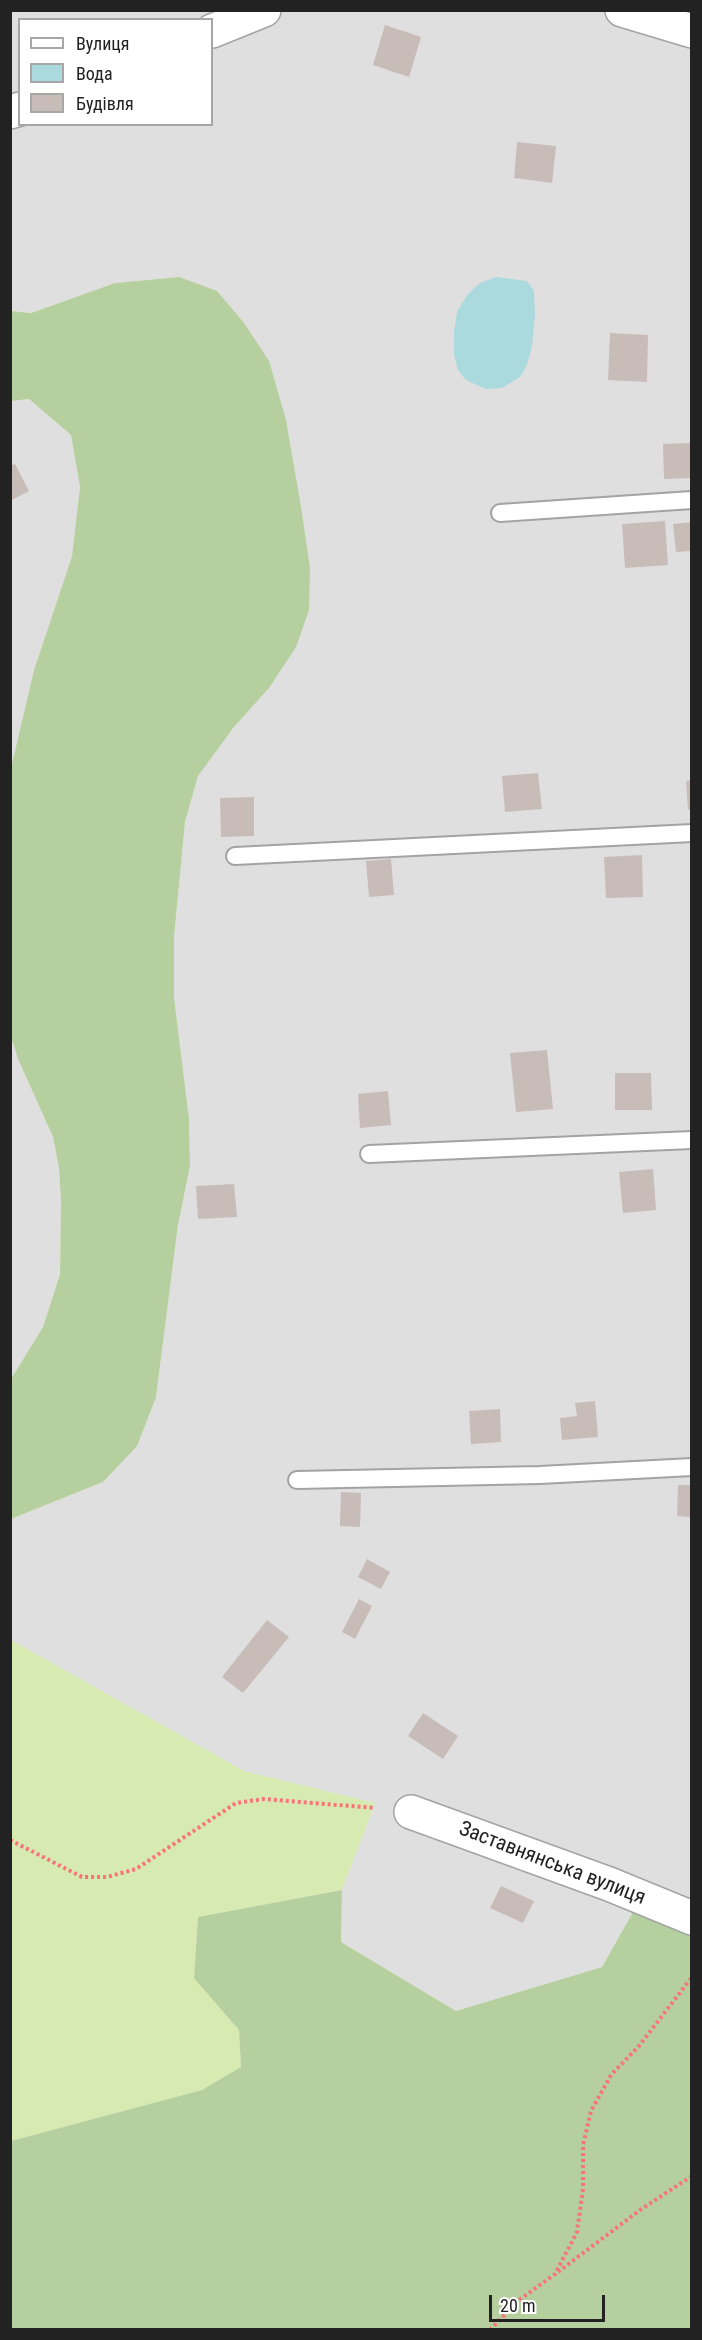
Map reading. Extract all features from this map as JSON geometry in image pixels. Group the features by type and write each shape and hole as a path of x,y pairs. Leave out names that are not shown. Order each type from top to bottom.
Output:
{"street":[{"path":"213,32 264,10"},
{"path":"622,10 692,31"},
{"name":"Заставнянська вулиця","path":"411,1812 609,1884 692,1918"}],"lane":[{"path":"500,513 692,500"},
{"path":"235,856 692,833"},
{"path":"369,1154 692,1140"},
{"path":"297,1480 540,1475 692,1467"}],"path":[{"path":"10,1840 82,1877 107,1877 136,1869 236,1803 264,1799 411,1812"},
{"path":"555,2274 577,2232 583,2190 583,2145 591,2110 611,2075 639,2046 692,1977"},
{"path":"490,2330 519,2300 640,2210 692,2176"}],"shaded area":[{"path":"10,11 691,11 691,1903 647,1887 602,1967 456,2011 341,1942 342,1890 375,1803 244,1771 11,1640 11,1519 103,1482 156,1397 178,1225 190,1166 189,1119 174,997 174,937 185,822 198,776 234,727 269,688 179,277 115,283 31,313 11,311"},
{"path":"29,399 71,435 80,487 72,556 34,670 11,768 11,401"},
{"path":"10,1037 53,1137 59,1168 61,1200 60,1273 43,1327 11,1379"}],"green space":[{"path":"179,277 217,291 244,323 269,361 286,420 301,507 310,568 309,610 296,647 269,688 234,727 198,776 185,822 174,937 174,997 189,1119 190,1166 178,1225 156,1397 137,1446 103,1482 11,1519 11,1379 43,1327 60,1274 61,1200 59,1168 53,1137 18,1059 11,1037 11,768 34,670 72,556 80,487 71,435 29,399 11,401 11,311 31,313 115,283"},
{"path":"11,1640 244,1771 375,1803 342,1890 198,1917 194,1977 239,2030 241,2067 202,2090 11,2141"},
{"path":"647,1887 691,1903 691,2329 11,2330 11,2141 202,2090 241,2067 239,2030 194,1978 198,1917 342,1890 341,1942 456,2011 602,1967"}],"water":[{"path":"496,277 527,281 534,291 535,315 532,346 527,365 520,377 502,388 486,389 466,380 458,370 454,355 454,332 457,312 467,295 480,283"}],"building":[{"path":"385,25 421,37 409,77 373,65"},
{"path":"517,142 556,146 552,183 514,178"},
{"path":"610,333 648,335 647,382 608,380"},
{"path":"692,443 692,478 664,479 663,444"},
{"path":"15,464 29,491 10,501 10,466"},
{"path":"665,521 668,565 625,568 622,524"},
{"path":"692,522 692,551 676,552 673,524"},
{"path":"538,773 542,809 505,812 502,776"},
{"path":"692,780 692,809 688,810 686,781"},
{"path":"254,797 254,836 221,837 220,798"},
{"path":"642,855 643,897 606,898 604,857"},
{"path":"391,859 394,895 369,897 366,861"},
{"path":"547,1050 553,1109 516,1112 510,1053"},
{"path":"615,1073 651,1073 652,1110 615,1110"},
{"path":"388,1091 391,1125 360,1128 358,1094"},
{"path":"653,1169 656,1210 623,1213 619,1172"},
{"path":"234,1184 237,1217 198,1219 196,1186"},
{"path":"595,1401 598,1437 562,1440 560,1418 577,1416 575,1403"},
{"path":"500,1409 501,1442 471,1444 469,1411"},
{"path":"678,1485 692,1485 692,1517 677,1516"},
{"path":"341,1492 361,1493 360,1527 340,1526"},
{"path":"367,1559 390,1572 381,1589 358,1577"},
{"path":"359,1599 372,1606 355,1639 342,1632"},
{"path":"267,1620 289,1637 243,1693 222,1677"},
{"path":"423,1713 458,1736 443,1759 408,1736"},
{"path":"501,1886 534,1901 523,1923 490,1908"}]}
